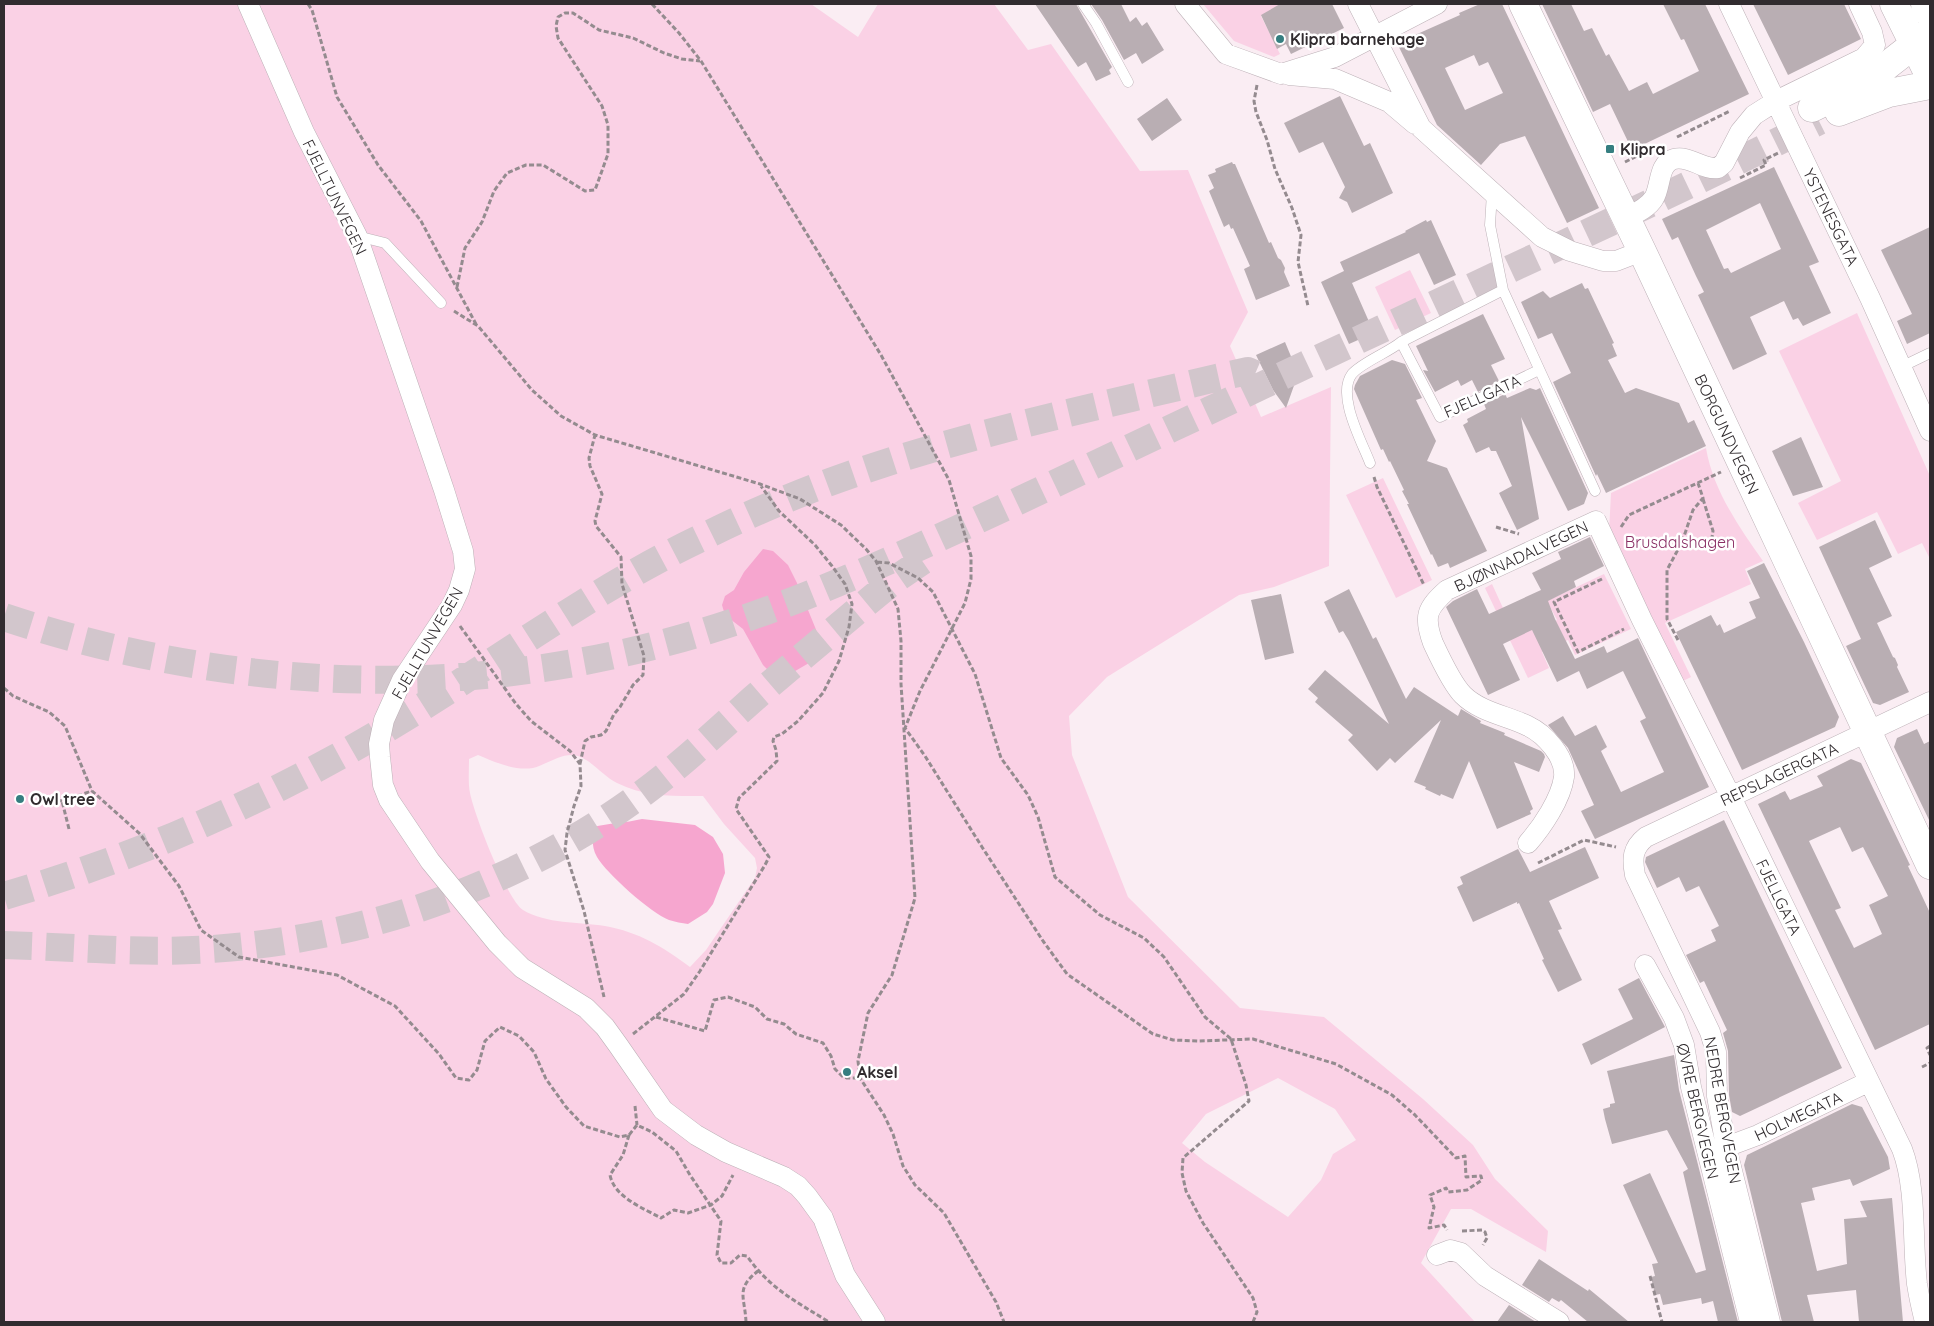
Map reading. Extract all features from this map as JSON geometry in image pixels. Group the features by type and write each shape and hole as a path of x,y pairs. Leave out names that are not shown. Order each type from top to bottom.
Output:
{"main road":[{"name":"BORGUNDVEGEN","path":"1524,4 1930,865"},
{"path":"1894,4 1922,38 1930,76"},
{"path":"1925,4 1930,14"},
{"path":"1922,38 1880,71 1816,114 1850,107 1889,93 1930,85"}],"street":[{"name":"FJELLTUNVEGEN","path":"248,4 312,149 357,236 444,490 462,551 465,569 464,578 448,610 406,673 384,720 379,744 383,786 410,833 430,861 447,884 507,954 522,968 586,1008 605,1027 651,1094 673,1120 726,1152 784,1177 798,1186 808,1196 823,1218 845,1275 875,1322"},
{"path":"1185,4 1226,54 1272,71 1335,79 1389,102 1542,237 1570,251 1603,261 1616,261 1642,251"},
{"path":"1358,4 1420,128"},
{"path":"1272,71 1335,57 1437,4"},
{"name":"YSTENESGATA","path":"1729,4 1870,298 1930,431"},
{"path":"1626,218 1650,204 1655,197 1666,163 1672,159 1681,158 1705,167 1718,168 1724,163 1740,132 1754,114 1776,101 1864,58 1875,45 1872,32 1859,4"},
{"name":"BJØNNADALVEGEN","path":"1430,609 1447,590 1596,521"},
{"name":"FJELLGATA","path":"1596,521 1642,620 1907,1160 1917,1285 1925,1322"},
{"path":"1430,609 1430,634 1439,655 1462,695 1484,708 1536,731 1551,745 1560,761 1564,777 1558,794 1542,827 1528,844"},
{"name":"REPSLAGERGATA","path":"1634,852 1638,844 1646,837 1930,702"},
{"name":"NEDRE BERGVEGEN","path":"1634,852 1632,862 1635,876 1710,1032 1716,1052 1718,1096 1726,1147 1770,1322"},
{"name":"ØVRE BERGVEGEN","path":"1645,965 1674,1018 1684,1045 1690,1087 1750,1322"},
{"name":"HOLMEGATA","path":"1726,1147 1758,1135 1868,1082"},
{"path":"1437,1256 1450,1250 1461,1253 1486,1276 1560,1322"},
{"name":"FJELLGATA","path":"1912,1322 1917,1285"}],"lane":[{"path":"1083,4 1096,23 1128,82"},
{"name":"FJELLGATA","path":"1492,193 1490,225 1503,290 1595,492"},
{"path":"357,236 385,243 441,303"},
{"path":"1370,463 1350,416 1348,392 1352,374 1402,342 1503,290"},
{"name":"FJELLGATA","path":"1402,342 1440,417 1539,370"},
{"path":"1901,367 1930,352"}],"path":[{"path":"308,4 312,10 337,97 378,165 421,221 478,326 532,390 561,416 595,435 760,484 800,499 841,525 876,561 898,609 915,898 892,975 868,1013 858,1061 860,1078 884,1114 893,1134 903,1166 914,1185 944,1213 996,1302 1004,1322"},
{"path":"652,4 679,33 701,61 881,355 949,480 971,556 971,579 965,603 920,691 905,728"},
{"path":"457,287 465,248 482,222 494,191 507,173 526,165 543,165 585,191 595,190 598,182 608,154 608,125 602,106 558,38 556,26 558,17 565,13 573,13 599,30 633,38 664,54 682,59 701,61"},
{"path":"1272,71 1255,90 1256,112 1267,140 1275,169 1300,229 1298,262 1308,306"},
{"path":"1674,138 1736,108"},
{"path":"1604,172 1657,146"},
{"path":"1732,181 1766,165 1764,160 1777,153"},
{"path":"441,303 478,326"},
{"path":"595,435 589,458 592,475 602,494 595,521 596,526 620,556 622,584 645,661 644,675 633,685 614,714 606,731 601,735 585,740 580,764 582,786 574,806 567,833 566,850 584,912 606,1006 605,1027"},
{"path":"1370,463 1377,487 1430,609"},
{"path":"1629,515 1741,463"},
{"path":"1698,483 1713,531 1710,549"},
{"path":"618,1045 684,994 694,981 765,865 768,857 736,809 739,798 777,761 774,737 782,734 798,721 824,693 839,661 848,627 852,604 845,584 815,545 779,511 760,484"},
{"path":"1679,644 1667,619 1667,570 1682,542 1693,510 1703,498"},
{"path":"876,561 889,563 918,578 933,592 976,674 1001,758 1028,795 1038,817 1055,877 1100,915 1144,938 1164,957 1205,1017 1231,1038 1246,1085 1249,1101 1183,1158 1182,1173 1186,1191 1203,1223 1253,1298 1257,1312 1253,1322"},
{"path":"1620,570 1554,602 1578,652 1642,620"},
{"path":"448,610 516,704 531,721 570,751 580,764"},
{"path":"4,688 13,696 49,712 65,726 92,791 140,834 179,886 201,930 239,957 337,975 395,1006 439,1054 456,1078 469,1080 477,1070 485,1041 500,1028 519,1036 534,1052 546,1079 566,1107 584,1126 620,1137 629,1135"},
{"path":"905,728 949,792 982,848 1043,941 1067,974 1153,1034 1173,1040 1198,1041 1253,1038 1336,1064 1392,1095 1415,1115 1456,1158 1465,1156 1466,1177 1482,1176 1482,1180 1467,1190 1448,1192 1446,1188 1430,1195 1434,1207 1429,1228 1444,1225 1445,1229 1448,1230"},
{"path":"51,799 62,801 92,791"},
{"path":"62,801 70,829"},
{"path":"1552,856 1584,840 1634,852"},
{"path":"656,1017 705,1030 714,1000 728,997 755,1007 768,1019 784,1024 796,1034 823,1043 831,1056 835,1069 842,1076 860,1078"},
{"path":"1930,1046 1927,1048 1930,1055"},
{"path":"1922,1067 1930,1063"},
{"path":"742,1159 722,1196 711,1205 688,1213 674,1210 661,1218 621,1195 612,1184 610,1175 623,1155 629,1135 637,1125 652,1132 676,1151 690,1175 711,1205 721,1221 717,1255 722,1263 731,1264 740,1255 748,1256 758,1271 773,1286 829,1322"},
{"path":"746,1322 742,1293 747,1280 758,1271"},
{"path":"1650,1276 1662,1322"}],"green space":[{"path":"4,4 811,4 858,37 878,4 994,4 1028,50 1051,44 1140,171 1188,170 1248,312 1230,346 1261,417 1331,387 1329,566 1274,587 1239,595 1107,677 1069,716 1072,755 1128,897 1240,1008 1324,1017 1423,1099 1473,1145 1495,1179 1548,1231 1546,1252 1471,1209 1451,1209 1421,1263 1475,1322 4,1322","holes":["478,755 505,765 526,769 538,767 563,756 579,756 612,780 628,788 659,795 703,796 724,824 755,858 757,868 755,878 706,950 690,967 660,947 629,932 605,926 563,922 532,915 516,903 500,874 478,819 469,785 469,759","1278,1078 1335,1109 1356,1140 1333,1154 1321,1180 1288,1217 1205,1162 1182,1143 1206,1114"]},
{"path":"1203,4 1287,4 1261,16 1280,54 1274,57 1234,41"},
{"path":"1410,270 1431,313 1395,330 1375,287"},
{"path":"1857,313 1930,476 1930,559 1922,543 1898,554 1877,512 1817,540 1798,503 1841,481 1779,351"},
{"name":"Brusdalshagen","path":"1706,448 1714,479 1728,508 1763,561 1745,569 1751,584 1665,623 1691,677 1681,682 1609,532 1611,493"},
{"path":"1383,478 1432,580 1396,598 1346,495"},
{"path":"1604,574 1631,629 1575,655 1568,640 1542,652 1549,668 1528,678 1485,588 1492,584 1503,608 1518,602 1533,632 1557,620 1547,601"}],"shaded area":[{"path":"763,549 773,551 788,565 817,632 814,654 809,663 790,674 780,675 770,672 763,665 743,629 725,615 722,605 725,596 734,590 744,572"},
{"path":"642,819 695,825 713,837 723,854 725,873 713,904 707,912 688,924 669,920 651,909 610,873 595,853 593,827"}],"building":[{"path":"1035,4 1076,4 1112,67 1109,70 1111,74 1096,81 1086,62 1078,67"},
{"path":"1091,4 1121,4 1130,22 1136,17 1142,26 1147,22 1164,50 1142,64 1136,53 1124,60"},
{"path":"1280,4 1332,4 1344,28 1291,54 1286,44 1277,49 1261,15"},
{"path":"1480,4 1502,4 1599,208 1567,223 1525,136 1500,144 1481,165 1437,125 1397,43 1460,15 1459,13","holes":["1474,55 1479,66 1488,62 1503,93 1465,110 1445,68"]},
{"path":"1542,4 1571,4 1584,31 1592,28 1606,56 1609,54 1629,91 1647,82 1653,94 1699,71 1684,39 1681,40 1663,4 1705,4 1749,94 1632,150 1610,104 1593,112"},
{"path":"1753,4 1844,4 1861,39 1788,75"},
{"path":"1340,96 1364,146 1370,143 1393,193 1352,213 1347,202 1339,198 1345,187 1323,142 1299,153 1284,123"},
{"path":"1167,98 1182,120 1152,141 1137,119"},
{"path":"1232,162 1235,164 1269,243 1271,242 1285,268 1284,272 1290,286 1256,300 1244,269 1250,266 1233,228 1231,229 1229,224 1224,227 1209,191 1214,188 1208,175 1216,172 1215,169"},
{"path":"1774,167 1819,262 1809,266 1831,313 1803,326 1798,318 1793,320 1784,301 1750,317 1767,354 1733,370 1698,295 1704,292 1678,237 1672,240 1662,219","holes":["1760,203 1781,249 1731,273 1728,268 1724,269 1706,230"]},
{"path":"1426,220 1427,222 1431,220 1456,275 1434,285 1419,253 1352,283 1374,333 1349,344 1321,282 1344,271 1340,262 1406,232"},
{"path":"1930,227 1930,333 1907,344 1897,321 1912,314 1881,250"},
{"path":"1582,283 1585,289 1588,288 1614,343 1612,344 1617,356 1608,360 1625,393 1636,388 1679,403 1688,423 1694,420 1706,446 1606,493 1597,474 1596,476 1553,382 1571,373 1552,333 1538,339 1521,302 1543,291 1550,298"},
{"path":"1483,314 1505,359 1491,365 1499,381 1478,392 1472,380 1461,386 1458,380 1435,392 1423,370 1428,371 1416,346"},
{"path":"1285,342 1300,378 1296,380 1286,408 1273,390 1256,355"},
{"path":"1392,360 1405,364 1422,398 1416,400 1436,441 1427,461 1447,468 1487,551 1450,568 1448,563 1438,567 1431,555 1407,504 1409,504 1402,491 1404,490 1390,461 1383,449 1381,450 1354,389 1360,376"},
{"path":"1530,388 1536,390 1540,388 1588,493 1584,504 1568,511 1521,417 1539,519 1517,530 1499,493 1512,486 1496,451 1491,451 1489,447 1476,453 1463,425 1468,422 1467,419 1486,409 1484,404 1505,394 1507,398"},
{"path":"1801,437 1823,487 1793,496 1772,451"},
{"path":"1875,520 1892,557 1869,568 1892,616 1877,623 1895,658 1897,667 1909,692 1880,705 1873,703 1846,646 1861,639 1819,547"},
{"path":"1590,537 1604,566 1574,581 1576,587 1548,601 1555,619 1575,659 1604,646 1607,653 1638,638 1709,787 1595,839 1581,811 1594,805 1568,748 1548,725 1563,716 1575,736 1596,725 1607,747 1601,751 1621,792 1664,772 1640,721 1646,718 1623,671 1587,689 1579,671 1557,682 1532,630 1503,644 1520,680 1488,695 1446,607 1453,601 1477,589 1489,614 1541,590 1532,573 1561,559 1558,552"},
{"path":"1764,563 1839,717 1835,727 1742,770 1676,632 1711,615 1717,626 1720,624 1724,633 1756,618 1749,602 1760,598 1747,571"},
{"path":"1349,589 1373,639 1376,637 1406,699 1414,687 1458,716 1461,709 1481,721 1480,723 1505,733 1504,735 1544,754 1545,757 1539,772 1514,762 1533,809 1530,811 1531,814 1497,829 1469,761 1453,799 1441,794 1440,796 1414,782 1441,720 1395,763 1390,758 1377,771 1348,740 1353,735 1315,702 1318,698 1308,689 1325,670 1389,724 1349,641 1343,631 1339,633 1324,602"},
{"path":"1281,594 1294,653 1265,660 1251,600"},
{"path":"1917,729 1924,744 1930,741 1930,822 1894,747 1897,738"},
{"path":"1851,759 1861,763 1910,865 1908,866 1930,913 1930,1024 1875,1050 1758,804 1785,791 1790,800 1823,786 1817,776","holes":["1840,827 1852,852 1863,847 1888,896 1869,905 1882,934 1854,948 1835,910 1841,908 1809,841"]},
{"path":"1724,820 1842,1068 1740,1116 1732,1112 1729,1095 1728,1051 1723,1033 1727,1030 1704,981 1700,983 1686,955 1716,941 1711,930 1719,926 1699,886 1686,892 1679,877 1657,888 1645,862 1646,857"},
{"path":"1585,847 1599,878 1549,901 1562,929 1558,930 1582,980 1558,992 1542,960 1544,959 1519,903 1517,904 1517,902 1473,922 1457,887 1463,884 1460,877 1518,849 1530,872"},
{"path":"1639,978 1665,1027 1591,1065 1582,1044 1633,1019 1618,989"},
{"path":"1674,1055 1679,1090 1738,1322 1718,1322 1713,1301 1702,1304 1701,1298 1663,1305 1660,1294 1655,1295 1651,1277 1655,1276 1652,1264 1658,1263 1623,1185 1650,1173 1696,1273 1706,1270 1683,1172 1688,1169 1667,1130 1612,1144 1605,1119 1603,1109 1615,1103 1607,1071"},
{"path":"1852,1104 1862,1107 1888,1157 1890,1169 1853,1186 1850,1179 1812,1188 1815,1200 1801,1203 1817,1271 1847,1264 1844,1219 1867,1217 1860,1201 1892,1198 1903,1322 1859,1322 1856,1290 1807,1295 1814,1322 1782,1322 1744,1165 1747,1155"},
{"path":"1539,1259 1588,1291 1589,1289 1629,1322 1588,1322 1561,1300 1559,1302 1552,1298 1549,1302 1522,1285"},
{"path":"1509,1305 1536,1322 1497,1322"}],"tunnel":[{"path":"4,617 94,643 184,663 276,675 367,680 459,677 550,667 641,649 731,623 845,580 1027,497 1602,226 1819,121"},
{"path":"4,896 54,881 153,845 249,803 388,728 620,581 701,538 783,500 910,455 997,431 1216,378 1248,371 1255,374"},
{"path":"4,945 160,951 212,949 269,943 325,934 381,920 436,902 490,881 542,856 592,828 654,785 893,581 928,557"}],"place":[{"name":"Klipra barnehage","path":"1280,39"},
{"name":"Klipra","path":"1610,149"},
{"name":"Owl tree","path":"20,799"},
{"name":"Aksel","path":"847,1072"}]}
